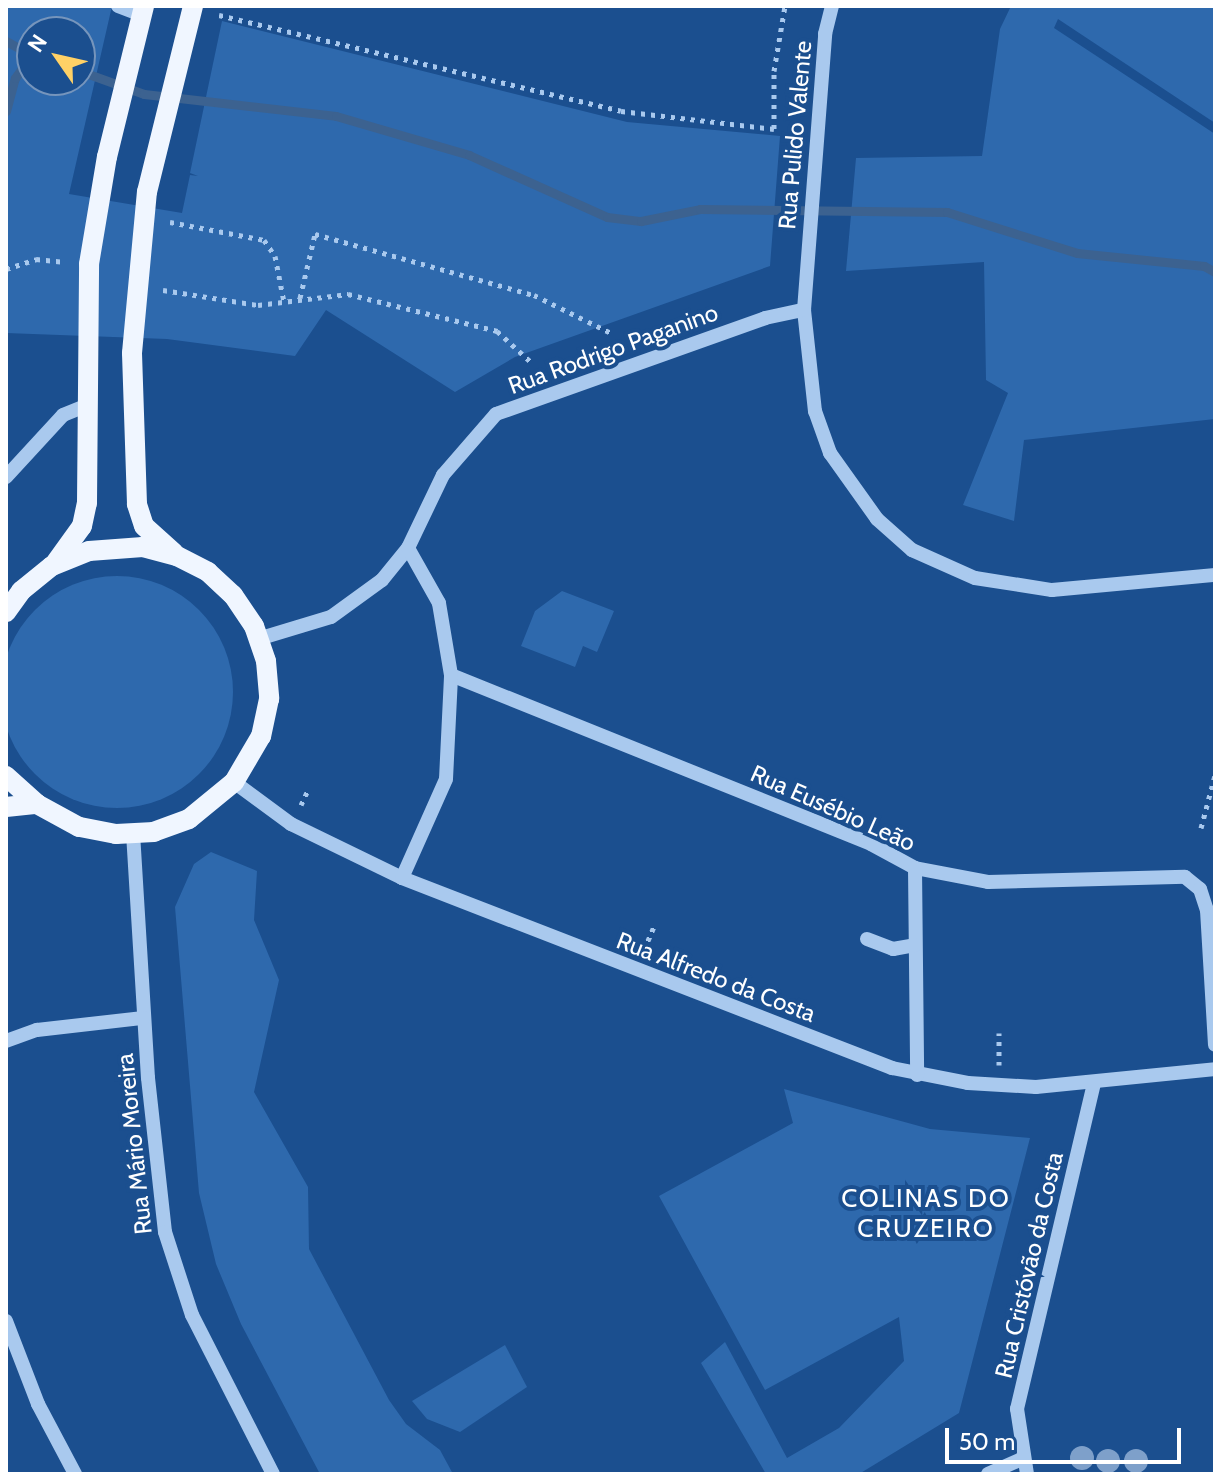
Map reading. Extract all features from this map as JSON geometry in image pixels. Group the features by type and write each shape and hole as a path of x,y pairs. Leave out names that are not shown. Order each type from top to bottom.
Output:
{"main road":[{"path":"6,776 37,804 79,827 133,833 189,819 234,782 261,736 269,699 258,639 233,595 208,572 177,556 144,526 134,467 132,353 139,244 152,166 193,6"},
{"path":"6,612 21,591 52,566 75,540 87,503 85,406 89,264 107,157 141,16"},
{"path":"52,566 116,547 177,556"},
{"path":"6,807 37,804"}],"street":[{"path":"118,6 141,16"},
{"name":"Rua Pulido Valente","path":"804,310 825,34 832,6"},
{"path":"804,310 815,411 830,453 877,519 912,550 975,578 1029,588 1215,575"},
{"name":"Rua Rodrigo Paganino","path":"258,639 331,617 382,580 408,548 443,475 496,414 765,318 804,310"},
{"path":"6,477 63,415 85,406"},
{"path":"402,878 446,779 451,675 439,603 408,548"},
{"name":"Rua Eusébio Leão","path":"451,675 871,844 915,868 988,882 1175,875 1191,880 1207,910 1215,1045"},
{"name":"Rua Alfredo da Costa","path":"234,782 291,824 402,878 917,1075 999,1086 1094,1082 1215,1069"},
{"name":"Rua Mário Moreira","path":"133,833 143,1018 157,1184 176,1275 273,1474"},
{"path":"915,868 917,1075"},
{"path":"867,939 893,949 915,945"},
{"path":"6,1041 37,1030 143,1018"},
{"name":"Rua Cristóvão da Costa","path":"1027,1474 1022,1459 1017,1409 1094,1082"},
{"path":"6,1321 13,1358 75,1474"},
{"path":"988,1474 1022,1459"}],"path":[{"path":"186,33 213,34 220,12 621,111 774,129 774,71 785,6"},
{"path":"169,235 171,221 257,236 275,256 284,302"},
{"path":"300,298 315,234 534,295 611,333"},
{"path":"6,269 36,259 89,264"},
{"path":"165,276 163,290 248,304 348,294 497,331 530,361"},
{"path":"1201,828 1215,775"}],"shaded area":[{"path":"6,6 112,6 96,76 96,16 16,16 16,96 91,96 69,194 182,213 190,175 198,176 190,173 222,21 627,122 780,136 770,266 515,357 455,392 326,310 295,356 167,339 6,333"},
{"path":"1011,6 1215,6 1215,123 1058,19 1054,28 1215,134 1215,419 1024,440 1014,521 963,505 1008,393 986,380 984,262 846,271 856,158 982,156 1000,29"},
{"path":"117,576 140,578 162,585 182,595 199,610 214,627 224,647 231,669 231,715 224,737 214,757 199,774 182,789 162,799 140,806 117,808 94,806 72,799 52,789 35,774 20,757 10,737 3,715 1,692 3,669 10,647 20,627 35,610 52,595 72,585 94,578"},
{"path":"562,591 614,611 597,652 583,646 575,667 521,646 535,611"},
{"path":"211,852 257,871 254,920 279,980 254,1092 308,1187 309,1249 389,1400 406,1424 440,1450 453,1474 320,1474 241,1324 216,1264 199,1193 175,907 194,864"},
{"path":"784,1089 930,1129 1030,1138 959,1413 859,1474 766,1474 701,1363 725,1342 787,1458 839,1428 904,1361 899,1317 765,1390 659,1196 793,1123"},
{"path":"505,1345 527,1387 460,1432 427,1419 412,1401"}],"waterway":[{"path":"6,41 16,47"},
{"path":"6,111 16,77"},
{"path":"96,77 144,94 336,116 469,155 607,217 641,221 700,209 947,212 1077,253 1204,266 1215,272"}],"district":[{"name":"COLINAS DO CRUZEIRO","path":"926,1214"}]}
